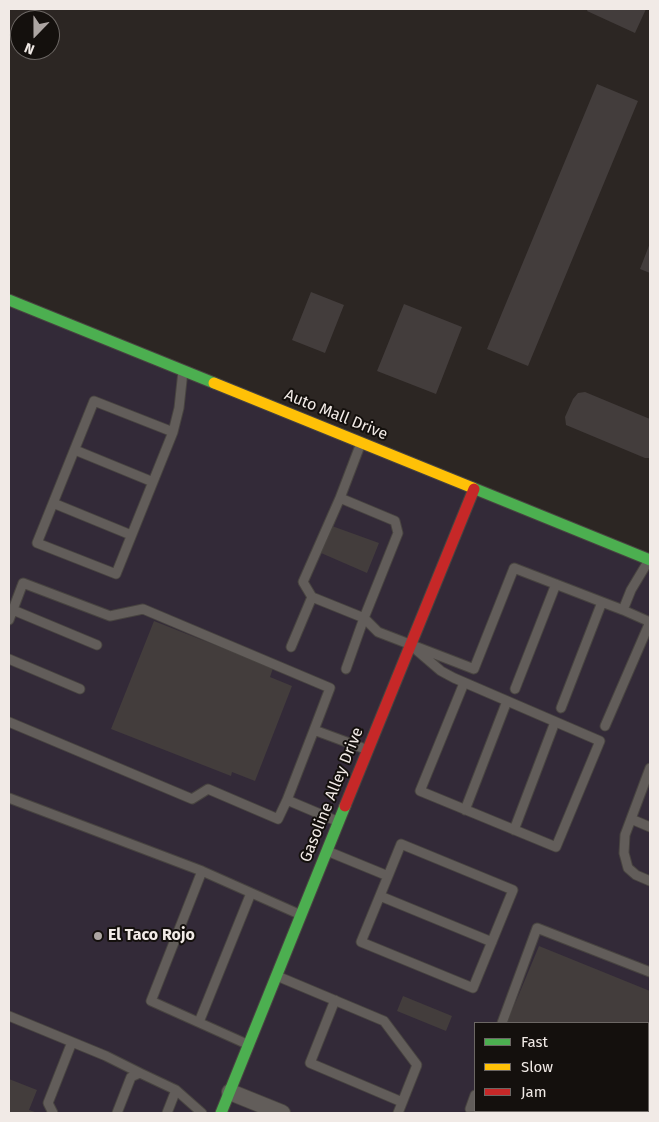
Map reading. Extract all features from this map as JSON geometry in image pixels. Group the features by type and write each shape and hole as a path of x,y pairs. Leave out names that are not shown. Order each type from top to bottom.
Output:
{"street":[{"name":"Auto Mall Drive","path":"9,300 650,560"},
{"name":"Gasoline Alley Drive","path":"221,1113 474,489"},
{"path":"230,1092 282,1113"}],"lane":[{"path":"173,432 94,401 37,543 116,574 173,432 179,408 183,371"},
{"path":"361,443 340,498 303,582 312,597 364,618 378,632 474,669 514,568 623,610 650,622 605,726"},
{"path":"75,450 153,482"},
{"path":"340,498 395,521 398,532 346,669"},
{"path":"53,503 132,535"},
{"path":"623,610 631,590 650,560"},
{"path":"9,620 24,583 110,616 143,609 330,688 278,819 208,789 192,799 9,722"},
{"path":"515,689 556,584"},
{"path":"291,647 312,597"},
{"path":"561,708 602,602"},
{"path":"13,610 96,645"},
{"path":"410,645 441,671 464,683 600,741 556,847 420,791 464,683"},
{"path":"9,659 80,689"},
{"path":"465,810 507,701"},
{"path":"514,830 555,722"},
{"path":"314,730 368,750"},
{"path":"650,768 625,834 624,853 628,868 636,876 650,881"},
{"path":"9,798 202,871 302,915"},
{"path":"287,800 339,822"},
{"path":"631,819 650,827"},
{"path":"401,844 514,890 473,988 361,942 380,896 401,844"},
{"path":"327,851 388,876"},
{"path":"202,871 151,1001 249,1045"},
{"path":"199,1022 251,893"},
{"path":"380,896 492,942"},
{"path":"502,1022 537,928 650,972"},
{"path":"277,976 384,1021 417,1065 398,1113"},
{"path":"335,1000 310,1062 402,1102"},
{"path":"9,1016 72,1042 176,1090 202,1113"},
{"path":"53,1113 48,1103 72,1042"},
{"path":"117,1113 130,1077 140,1073"},
{"path":"167,1113 176,1090"},
{"path":"474,1098 470,1109 474,1110"}],"shaded area":[{"path":"9,299 650,557 650,1113 9,1113"}],"building":[{"path":"588,9 646,9 635,33 587,11"},
{"path":"597,84 638,101 528,366 487,349"},
{"path":"650,243 650,273 640,269"},
{"path":"311,292 344,305 325,353 292,340"},
{"path":"404,304 462,327 436,394 377,371"},
{"path":"585,392 650,419 650,458 645,458 566,425 565,417 573,399 578,393"},
{"path":"332,526 379,543 367,573 321,553"},
{"path":"154,621 273,668 270,677 292,686 255,781 232,772 231,776 111,729"},
{"path":"539,946 650,991 650,1086 649,1022 507,1022"},
{"path":"403,996 452,1016 446,1031 397,1011"},
{"path":"9,1079 37,1090 29,1110 38,1113 9,1113"}],"traffic: fast":[{"path":"9,300 214,383"},
{"path":"473,488 650,560"},
{"path":"221,1113 345,806"}],"traffic: slow":[{"path":"214,383 473,488"}],"traffic: jam":[{"path":"345,806 474,489"}],"place":[{"name":"El Taco Rojo","path":"98,936"}]}
